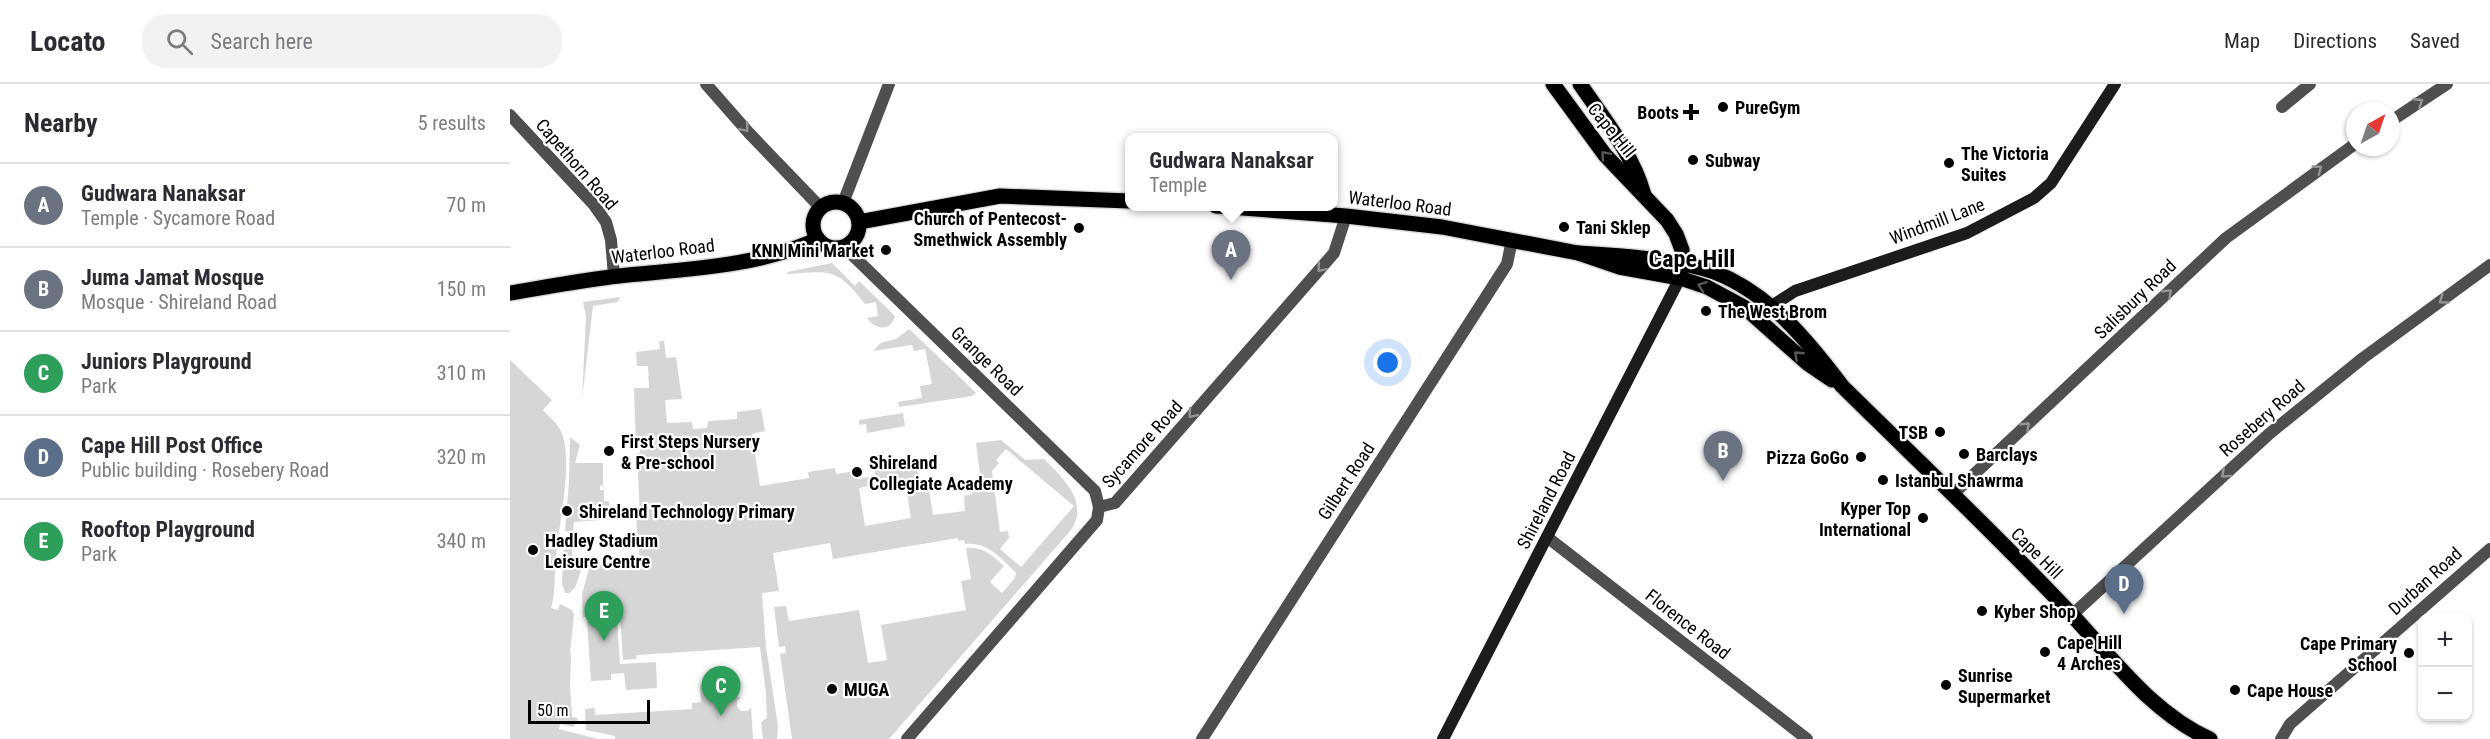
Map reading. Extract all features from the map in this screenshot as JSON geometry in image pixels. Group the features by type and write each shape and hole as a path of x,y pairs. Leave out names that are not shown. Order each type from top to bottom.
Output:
{"main road":[{"name":"Cape Hill","path":"1580,84 1629,158 1639,177 1644,198"},
{"name":"Windmill Lane","path":"1758,318 1770,307 1795,291 1967,233 2034,198 2051,183 2115,84"},
{"name":"Cape Hill","path":"1554,85 1605,155 1667,220 1682,250 1681,272"},
{"path":"859,222 1000,196 1125,201"},
{"path":"831,203 843,203 855,212 859,222 855,238 843,246 827,246 818,239 814,223 821,208 831,203"},
{"name":"Waterloo Road","path":"1274,211 1346,216 1442,227 1578,253 1621,256 1681,272"},
{"name":"Waterloo Road","path":"510,293 614,276 717,266 794,250 818,239"},
{"name":"Cape Hill","path":"1681,272 1712,272 1740,284 1770,307 1816,352 1842,386 2072,615 2136,684 2183,724 2210,739"},
{"name":"Cape Hill","path":"1681,272 1724,295 1758,318 1806,363 1842,386"},
{"name":"Shireland Road","path":"1443,739 1669,303 1681,272"}],"street":[{"path":"706,84 821,208"},
{"path":"843,203 889,84"},
{"path":"2282,107 2310,84"},
{"path":"2400,114 2447,84"},
{"name":"Capethorn Road","path":"510,115 594,205 606,222 611,240 614,276"},
{"name":"Salisbury Road","path":"1952,495 2226,238 2346,151"},
{"name":"Sycamore Road","path":"908,739 1097,520 1099,507 1115,503 1334,252 1346,216"},
{"name":"Gilbert Road","path":"1202,739 1507,264 1512,240"},
{"name":"Grange Road","path":"843,246 1095,491 1099,507"},
{"name":"Rosebery Road","path":"2072,615 2269,434 2363,358 2490,265"},
{"name":"Florence Road","path":"1547,537 1807,739"},
{"name":"Durban Road","path":"2280,739 2290,724 2490,549"}],"shaded area":[{"path":"832,263 855,286 859,281 895,316 890,325 878,327 870,322 867,318 878,316 876,302 865,304 839,277 823,272 788,274 787,272"},
{"path":"620,297 618,302 593,306 582,399 586,317 583,302"},
{"path":"909,329 976,393 972,396 899,407 898,402 922,398 920,386 932,384 925,349 914,351 912,345 873,351 881,343 896,339"},
{"path":"659,341 664,341 666,358 676,357 682,399 665,400 667,423 692,422 693,429 707,428 708,421 737,419 737,412 761,409 765,431 752,434 760,486 809,478 808,472 835,468 836,474 855,471 857,479 875,476 874,468 916,461 921,491 929,490 933,515 965,511 964,496 972,494 971,487 962,489 962,485 981,482 976,443 1001,440 1025,460 1044,459 1071,491 1076,500 1077,510 1076,520 1071,530 889,739 792,739 780,654 786,653 785,646 779,647 774,607 786,606 789,621 859,610 868,663 887,660 881,625 966,610 961,581 971,579 966,548 982,550 1004,566 990,582 1002,593 1015,578 1016,573 987,548 965,544 964,540 959,541 958,538 833,559 830,543 773,553 779,591 762,593 766,647 778,726 777,739 763,739 761,722 767,718 760,647 637,655 636,659 623,660 620,615 583,617 582,594 590,565 640,562 636,518 640,517 637,453 640,453 640,447 636,447 634,388 649,388 648,366 637,366 636,352 660,349","holes":["1006,449 1074,506 1021,567 1000,549 1009,538 1008,531 1000,532 992,471 999,463 996,460","905,479 911,518 865,526 859,488"]},
{"name":"Hadley Stadium Leisure Centre","path":"510,360 552,400 543,410 560,428 565,450 566,480 551,608 558,610 560,604 572,610 574,614 570,652 570,685 572,717 578,718 573,727 560,724 559,729 598,739 510,739"},
{"path":"903,413 905,426 867,433 866,424 859,425 859,420"},
{"path":"570,437 580,445 575,463 603,463 603,485 600,486 600,490 604,490 604,501 609,501 609,509 616,515 616,519 574,522 573,533 565,531"},
{"path":"564,540 573,540 572,557 586,556 575,588 569,593 565,593 562,583"},
{"path":"617,619 620,664 656,662 657,688 626,690 624,673 611,674 611,680 591,681 587,621"},
{"path":"700,685 708,685 708,699 741,697 737,701 737,707 741,711 748,711 751,707 753,739 615,739 615,736 586,730 585,709 595,708 595,715 692,709 692,703 701,702"}],"place":[{"name":"PureGym","path":"1723,107"},
{"name":"Boots","path":"1691,112"},
{"name":"Subway","path":"1693,160"},
{"name":"The Victoria Suites","path":"1949,163"},
{"name":"Tani Sklep","path":"1564,227"},
{"name":"Church of Pentecost- Smethwick Assembly","path":"1079,228"},
{"name":"KNN Mini Market","path":"886,250"},
{"name":"Gudwara Nanaksar","path":"1231,280"},
{"name":"The West Brom","path":"1706,311"},
{"name":"TSB","path":"1940,432"},
{"name":"First Steps Nursery & Pre-school","path":"609,451"},
{"name":"Barclays","path":"1964,454"},
{"name":"Pizza GoGo","path":"1861,457"},
{"name":"Shireland Collegiate Academy","path":"857,472"},
{"name":"Istanbul Shawrma","path":"1883,480"},
{"name":"Juma Jamat Mosque","path":"1723,481"},
{"name":"Shireland Technology Primary","path":"567,511"},
{"name":"Kyper Top International","path":"1923,518"},
{"name":"Hadley Stadium Leisure Centre","path":"533,550"},
{"name":"Kyber Shop","path":"1982,611"},
{"name":"Cape Hill Post Office","path":"2124,614"},
{"name":"Rooftop Playground","path":"604,641"},
{"name":"Cape Hill 4 Arches","path":"2045,652"},
{"name":"Cape Primary School","path":"2409,653"},
{"name":"Sunrise Supermarket","path":"1946,685"},
{"name":"MUGA","path":"832,689"},
{"name":"Cape House","path":"2235,690"},
{"name":"Juniors Playground","path":"721,716"}],"district":[{"name":"Cape Hill","path":"1692,259"}]}
